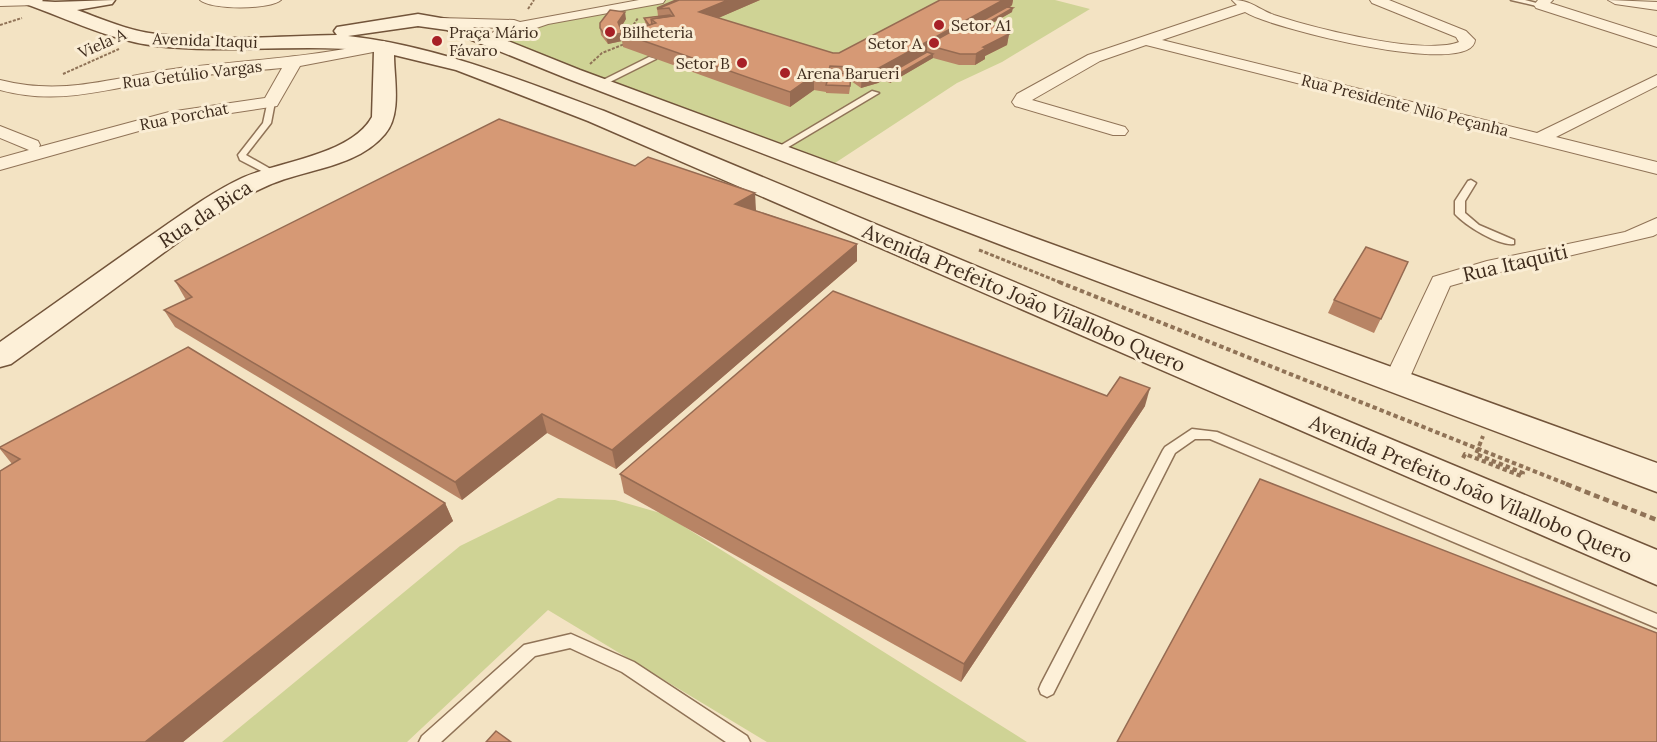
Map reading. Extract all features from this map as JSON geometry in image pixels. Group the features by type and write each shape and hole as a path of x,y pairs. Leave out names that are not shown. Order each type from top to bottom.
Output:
{"main road":[{"path":"40,3 69,7 106,0"},
{"name":"Avenida Itaqui","path":"106,0 103,9 112,16 136,25 166,31 228,34 338,32 411,21 441,22"},
{"name":"Avenida Itaqui","path":"40,3 144,38 196,43 337,41 384,46"},
{"path":"384,46 403,34 441,22 780,152 1657,478"},
{"path":"385,75 404,65 439,60 470,51 487,40"},
{"name":"Avenida Prefeito João Vilallobo Quero","path":"384,46 439,60 535,92 1657,568"},
{"name":"Rua da Bica","path":"0,357 213,205 273,174 348,150 370,137 380,128 383,117 384,46"},
{"path":"706,164 751,172 765,172 783,163 785,158 780,152"}],"street":[{"path":"207,0 241,4 274,0"},
{"path":"487,40 502,31 526,24 658,0"},
{"path":"1119,131 1021,102 1023,98 1089,61 1243,4 1259,14 1288,23 1412,50 1450,51 1467,44 1467,40 1461,34 1377,0"},
{"path":"1615,0 1657,6"},
{"path":"0,2 40,3"},
{"path":"1544,3 1657,42"},
{"path":"441,22 526,24"},
{"name":"Rua Presidente Nilo Peçanha","path":"1143,40 1657,168"},
{"name":"Rua Getúlio Vargas","path":"0,85 34,94 62,93 164,75 346,56 384,46"},
{"path":"271,102 294,62"},
{"path":"1539,139 1657,80"},
{"name":"Rua Porchat","path":"0,164 169,117 271,102"},
{"path":"0,131 31,145"},
{"path":"0,146 31,145"},
{"name":"Rua Porchat","path":"31,145 53,148"},
{"name":"Rua Itaquiti","path":"1397,380 1441,282 1477,270 1516,250 1630,237 1646,232 1657,224"}],"lane":[{"path":"1514,0 1544,3"},
{"path":"599,84 652,59"},
{"path":"780,152 874,93"},
{"path":"271,102 267,123 242,155 243,158 273,174"},
{"path":"1471,183 1460,201 1460,214 1476,227 1516,250"},
{"path":"1047,689 1170,450 1192,434 1212,435 1657,621"},
{"path":"428,742 530,650 571,641 628,667 741,742"}],"path":[{"path":"573,74 585,68 602,53 634,40 632,27 639,16"},
{"name":"Viela A","path":"70,70 144,38"},
{"path":"972,248 1657,520"},
{"path":"1453,482 1465,454 1521,476 1523,473 1476,454"}],"green space":[{"name":"Arena Barueri","path":"664,0 1055,0 1090,9 1002,62 957,83 835,163 509,43 505,38 511,31"},
{"path":"558,498 615,500 664,514 1027,742 767,742 548,610 407,742 222,742 460,546"}],"building":[{"path":"679,0 728,0 699,12 839,53 940,0 1003,0 879,68 862,73 851,67 830,66 827,77 814,75 790,92 621,33 656,23 651,19 674,16 669,8 657,9"},
{"path":"1007,7 1013,8 985,24 980,22"},
{"path":"610,10 625,12 618,22 622,33 606,37 600,28 600,23"},
{"path":"670,15 651,19 652,24 649,25 644,18"},
{"path":"972,20 1002,28 1009,34 983,47 986,48 976,54 960,54 927,45"},
{"path":"927,52 933,54 890,79 883,77"},
{"path":"830,73 851,74 850,86 826,85"},
{"path":"499,119 635,166 648,157 755,193 735,204 857,244 612,450 542,414 455,482 164,310 192,297 175,281"},
{"path":"1366,247 1408,262 1381,319 1334,300"},
{"path":"833,291 1107,396 1120,377 1150,388 964,664 620,474"},
{"path":"188,347 445,503 145,742 0,742 0,471 20,459 0,447"},
{"path":"1260,479 1657,633 1657,742 1117,742"},
{"path":"496,731 511,742 486,742"}],"place":[{"name":"Setor A1","path":"939,25"},
{"name":"Bilheteria","path":"610,32"},
{"name":"Praça Mário Fávaro","path":"437,41"},
{"name":"Setor A","path":"934,43"},
{"name":"Setor B","path":"742,63"},
{"name":"Arena Barueri","path":"785,73"}]}
